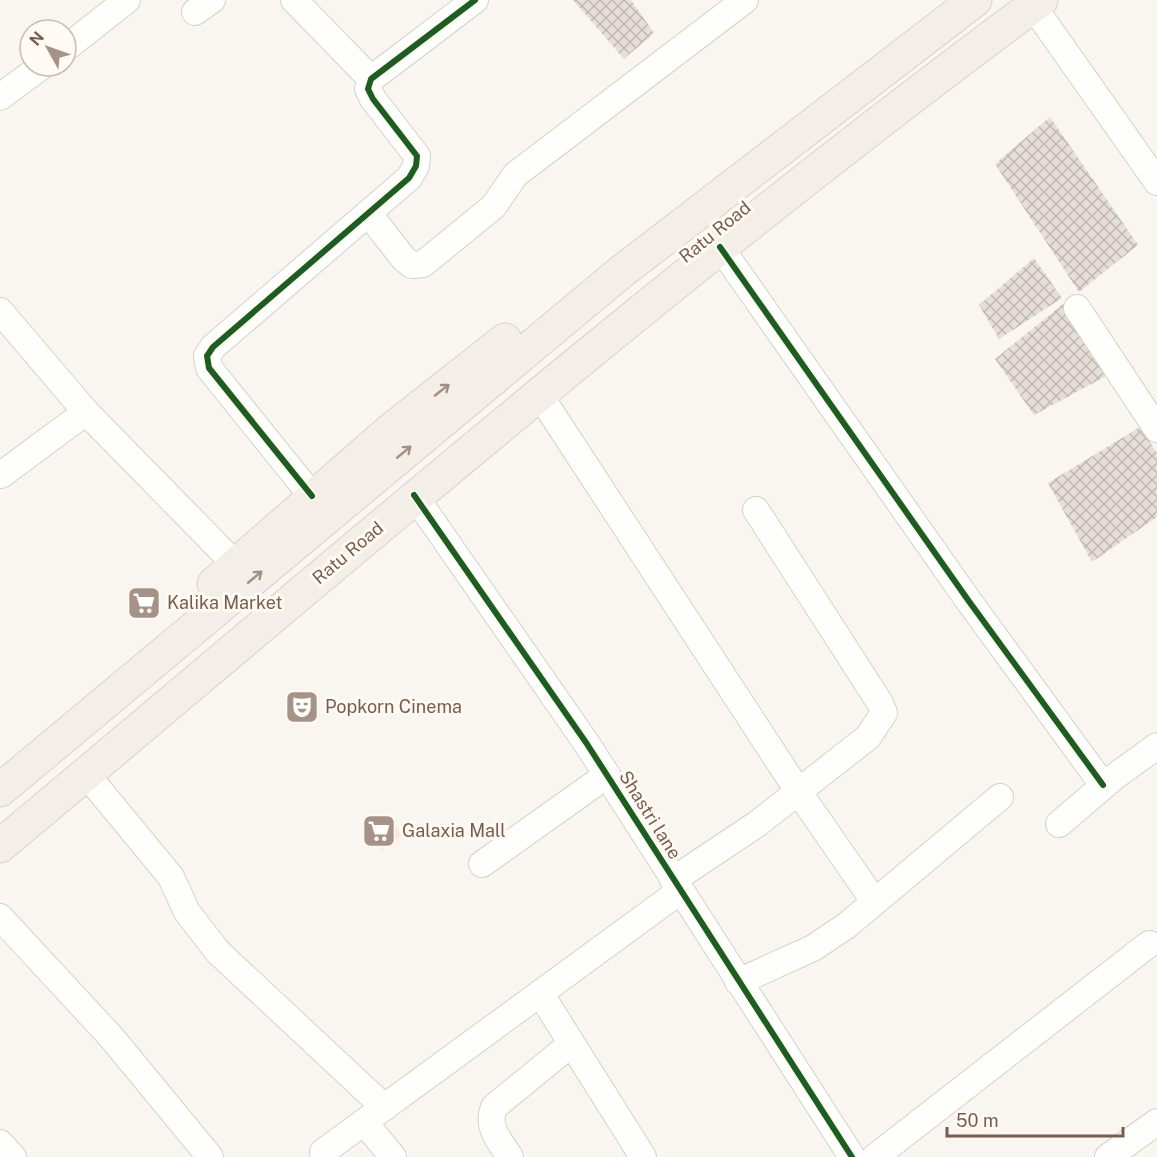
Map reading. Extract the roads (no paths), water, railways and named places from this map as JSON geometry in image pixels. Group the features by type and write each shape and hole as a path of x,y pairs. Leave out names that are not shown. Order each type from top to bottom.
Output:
{"main road":[{"path":"0,771 124,667 235,564 392,429 732,162 945,0"},
{"path":"0,790 621,272 975,0"},
{"path":"0,819 635,290 1029,2"},
{"name":"Ratu Road","path":"0,846 414,495 720,247 1029,2"}],"street":[{"path":"78,39 127,0"},
{"path":"294,0 371,79"},
{"path":"312,496 209,368 207,356 213,347 409,178 416,166 417,156 373,99 368,89 371,79 475,0"},
{"path":"368,213 404,259 411,265 423,264 494,206 515,175 744,0"},
{"path":"1029,2 1157,182"},
{"path":"0,97 26,78"},
{"path":"720,247 968,600 1103,785"},
{"path":"1077,308 1157,429"},
{"path":"0,311 86,412 235,564"},
{"path":"539,394 798,791 874,901"},
{"path":"1,475 86,412"},
{"name":"Shastri lane","path":"414,495 607,775 852,1157"},
{"path":"323,1152 540,993 868,737 884,713 880,703 756,510"},
{"path":"1059,824 1103,785 1157,746"},
{"path":"86,774 171,877 188,912 218,952 374,1114 393,1157"},
{"path":"482,864 607,775"},
{"path":"738,982 813,948 846,926 1000,797"},
{"path":"0,917 112,1038 210,1157"},
{"path":"875,1157 1149,944"},
{"path":"540,993 643,1157"},
{"path":"510,1157 493,1131 489,1118 494,1107 571,1044"},
{"path":"1108,1157 1157,1122"},
{"path":"0,1143 13,1157"}],"place":[{"name":"Kalika Market","path":"144,603"},
{"name":"Popkorn Cinema","path":"302,707"},
{"name":"Galaxia Mall","path":"379,831"}]}
